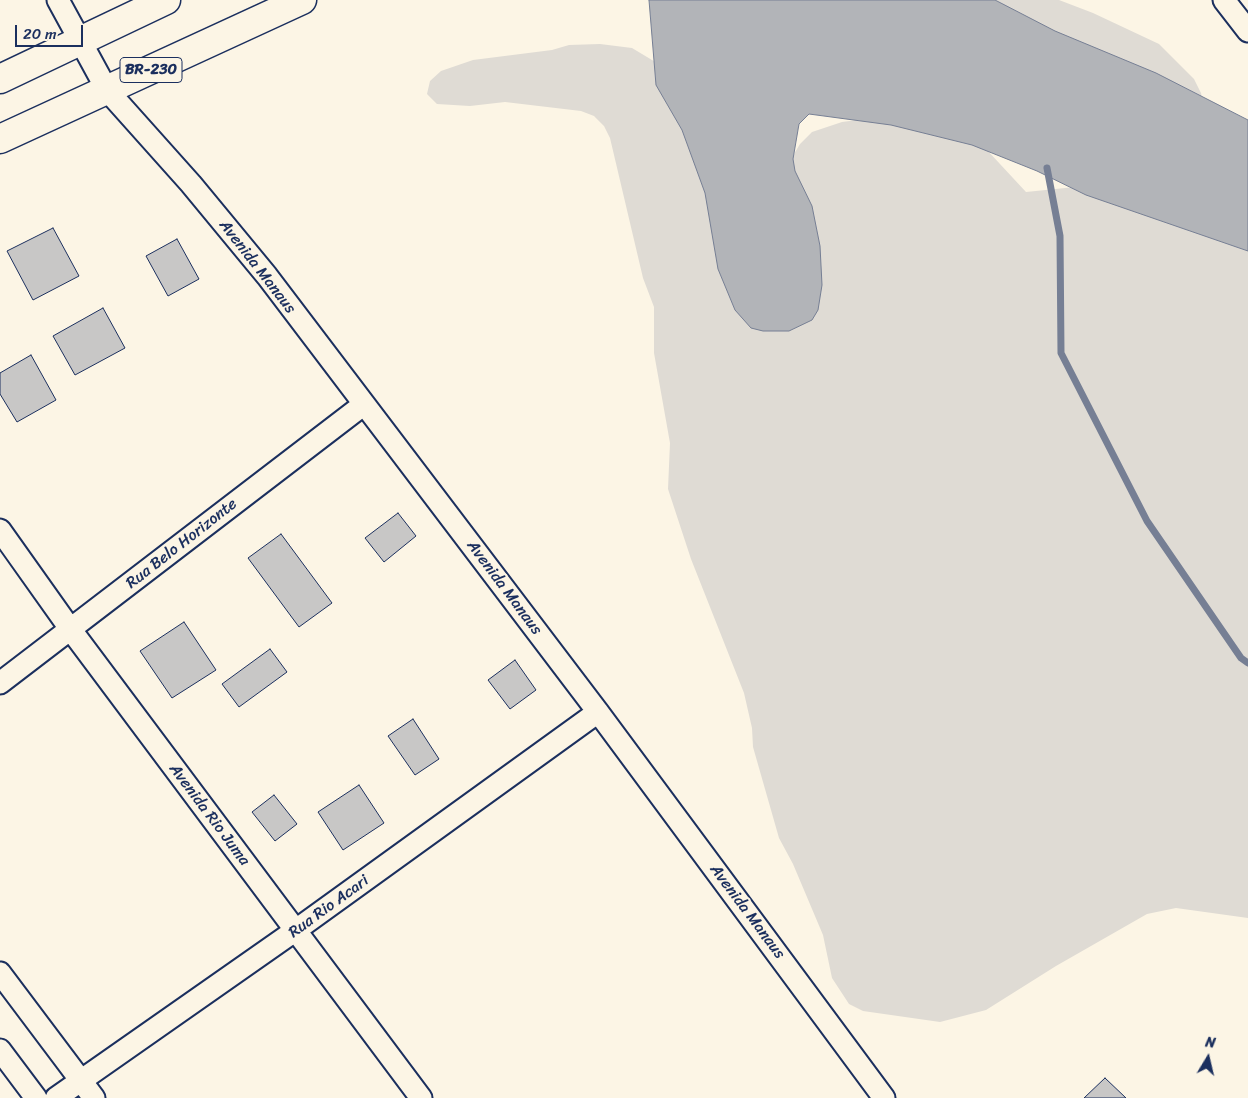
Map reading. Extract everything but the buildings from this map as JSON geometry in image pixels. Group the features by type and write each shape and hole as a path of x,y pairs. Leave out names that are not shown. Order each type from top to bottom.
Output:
{"main road":[{"path":"0,79 166,0"},
{"name":"BR-230","path":"0,139 302,0"}],"street":[{"name":"Avenida Manaus","path":"58,0 79,41 108,90 267,276 363,405 598,712 884,1098"},
{"path":"1224,0 1248,31"},
{"name":"Rua Belo Horizonte","path":"0,683 363,405"},
{"name":"Avenida Rio Juma","path":"0,530 71,630 421,1098"},
{"name":"Rua Rio Acari","path":"56,1098 88,1090 296,930 598,712"},
{"path":"0,973 88,1090"},
{"path":"0,1050 36,1098"}],"shaded area":[{"path":"649,0 995,0 1055,31 1156,73 1248,120 1248,251 1086,195 1037,171 972,145 891,125 809,114 799,124 793,159 795,171 812,206 820,246 822,285 818,310 812,320 789,331 763,331 751,328 735,310 718,269 705,193 682,130 656,85"},
{"path":"996,0 1059,0 1093,13 1159,44 1194,79 1201,93 1221,187 1248,199 1248,918 1176,908 1147,914 1056,966 986,1010 940,1022 863,1011 849,1004 832,978 823,935 793,864 779,838 753,747 752,728 744,693 691,559 668,489 670,443 654,353 654,307 643,278 610,138 604,126 594,116 581,111 505,102 470,106 437,104 427,94 430,81 441,71 473,60 552,50 569,45 600,44 632,48 657,63 782,174 800,144 812,132 842,122 888,116 974,136 1026,192 1075,187 1040,27"}],"waterway":[{"path":"1047,168 1060,236 1061,353 1147,521 1241,658 1248,663"}]}
